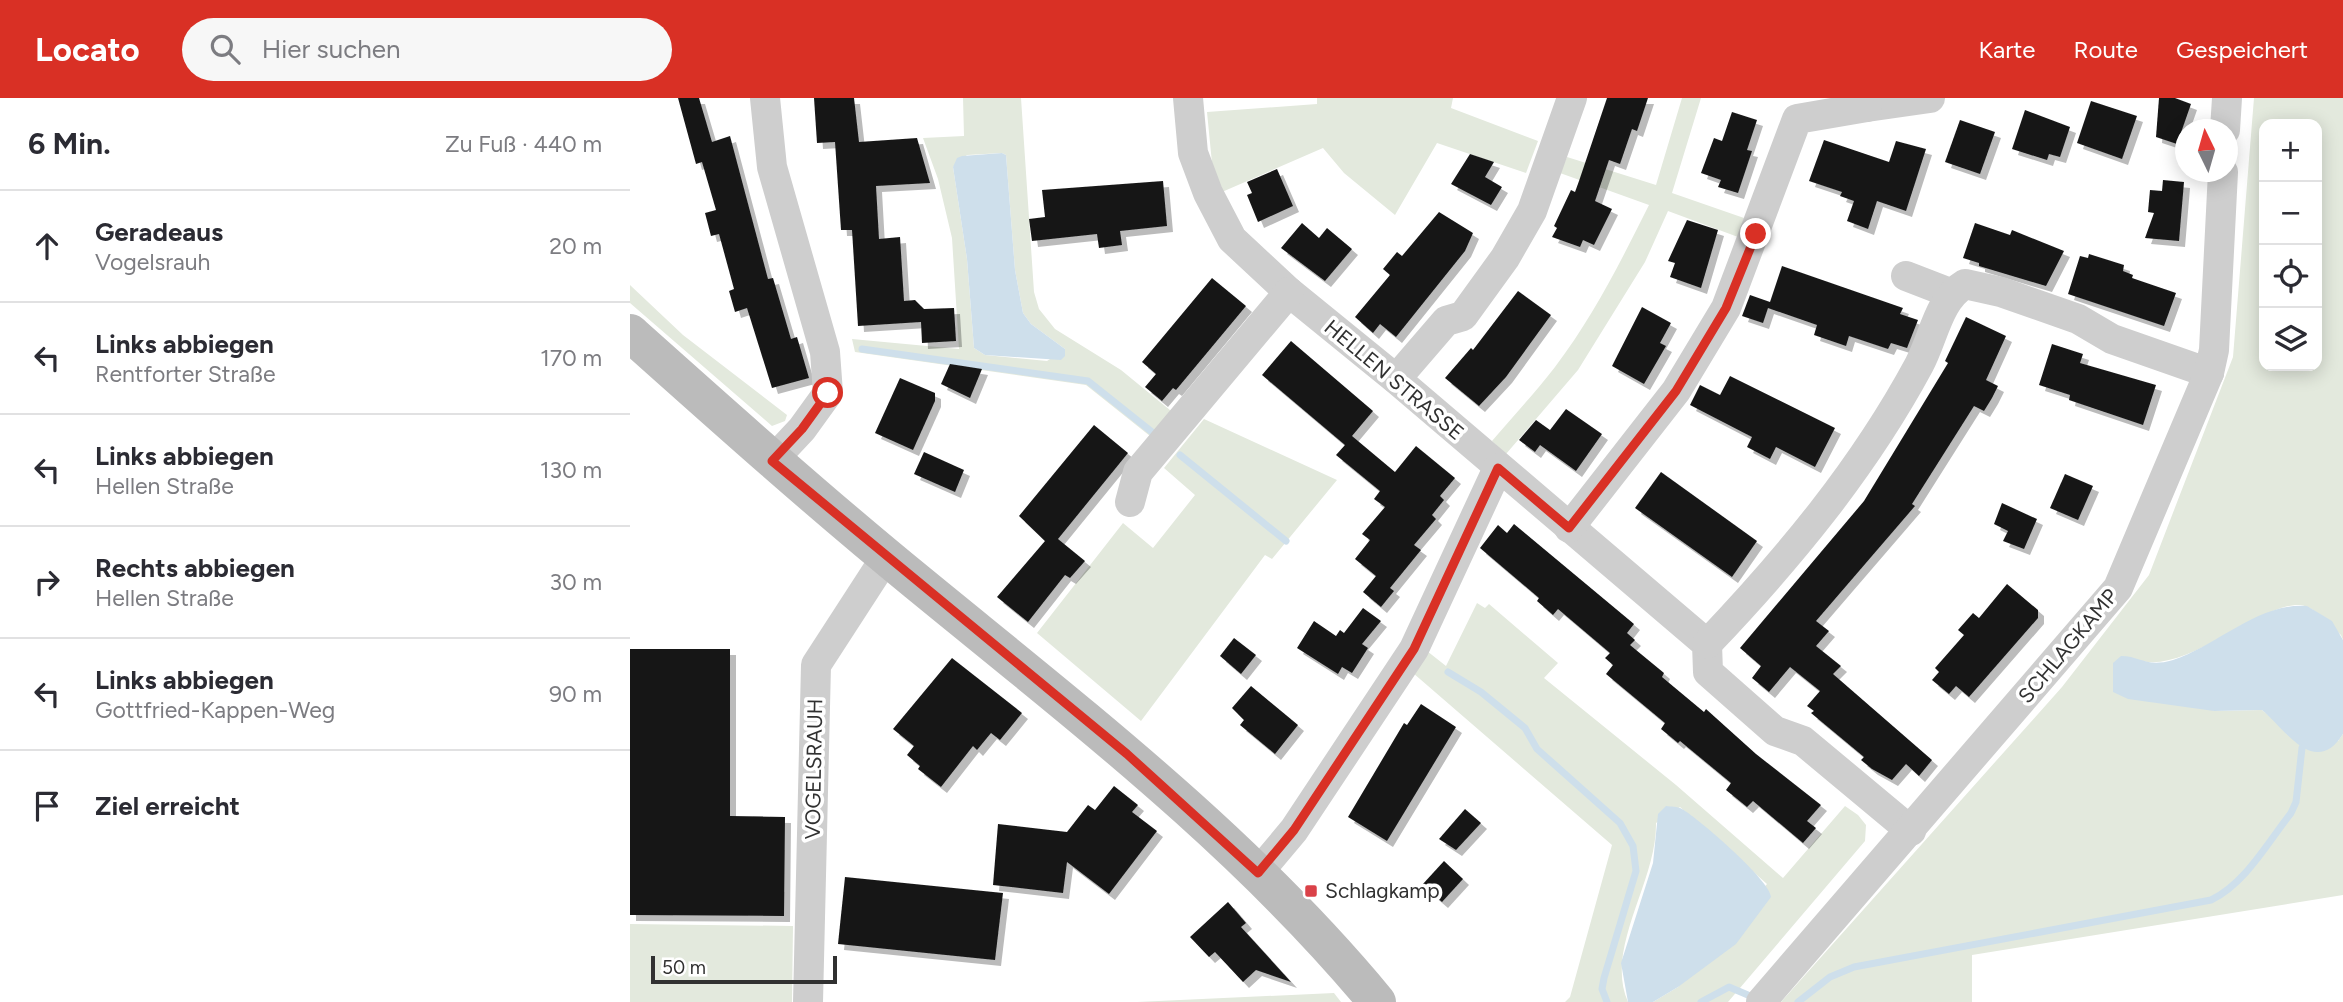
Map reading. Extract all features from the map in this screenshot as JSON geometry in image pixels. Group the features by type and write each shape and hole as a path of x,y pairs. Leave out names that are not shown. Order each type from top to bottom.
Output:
{"main road":[{"path":"630,333 772,461 1127,754 1297,911 1377,1002"}],"street":[{"path":"765,98 772,167 825,352 828,393 802,429 772,461"},
{"name":"HELLEN STRASSE","path":"1188,98 1193,153 1219,217 1232,239 1289,292 1396,379 1707,644"},
{"path":"1396,379 1446,321 1463,316 1505,258 1532,211 1572,98"},
{"path":"1569,528 1676,391 1726,308 1797,119 1866,103 1930,98"},
{"path":"2226,119 2227,98"},
{"name":"SCHLAGKAMP","path":"1761,1002 2118,588 2209,373 2214,350 2222,182"},
{"path":"1906,276 1950,293"},
{"path":"1911,831 1803,741 1775,732 1708,673 1707,644 1766,582 1864,457 1920,363 1950,293 1965,284 2001,292 2078,319 2112,339 2209,373"},
{"path":"1130,502 1138,472 1289,292"},
{"path":"1258,873 1294,830 1414,649 1498,468"},
{"name":"VOGELSRAUH","path":"808,1002 816,665 886,557"}],"shaded area":[{"path":"963,98 1021,98 1034,292 1039,309 1055,329 1121,370 1176,415 1155,440 1086,385 855,352 852,339 959,349 952,238 938,179 923,138 964,136","holes":["967,155 1006,155 1015,270 1023,313 1031,324 1065,349 1047,361 985,355 974,348 967,259 953,167"]},
{"path":"1317,98 1453,98 1451,108 1538,141 1526,173 1437,143 1395,215 1344,173 1323,148 1222,192 1212,163 1207,112 1317,104"},
{"path":"1682,98 1701,98 1672,193 1744,218 1738,237 1668,211 1645,262 1578,370 1506,454 1492,441 1569,348 1617,268 1649,205 1560,173 1567,157 1656,185"},
{"path":"2254,98 2343,98 2343,640 2321,616 2308,607 2292,605 2273,611 2176,658 2153,662 2133,658 2214,711 2262,710 2280,725 2338,741 2343,734 2343,895 1972,955 1972,1002 1781,1002 2062,687 2149,575 2233,357"},
{"path":"630,285 683,335 787,415 785,421 772,426 630,303"},
{"path":"1204,419 1337,480 1272,559 1265,555 1141,721 1037,633 1123,523 1153,548 1195,495 1164,468"},
{"path":"1477,603 1485,608 1489,604 1558,663 1544,678 1676,785 1783,878 1845,806 1866,825 1865,841 1728,1002 1653,1002 1678,987 1767,884 1680,807 1656,823 1649,868 1622,960 1622,981 1628,1002 1565,1002 1570,997 1612,845 1413,673 1427,651 1446,666"},
{"path":"630,924 793,926 792,1002 630,1002"},
{"path":"1334,993 1341,1002 1137,1002"}],"water":[{"path":"1006,155 1015,270 1023,313 1031,324 1065,349 1065,356 1061,360 985,355 974,348 967,259 953,167 957,158 962,156"},
{"path":"2307,606 2332,621 2343,640 2343,734 2332,747 2322,752 2300,746 2262,710 2214,711 2128,699 2113,692 2113,663 2121,656 2156,663 2173,660 2272,611"},
{"path":"1666,806 1682,809 1718,837 1759,878 1771,897 1736,944 1678,987 1653,1002 1628,1002 1621,963 1653,863 1658,814"}],"building":[{"path":"678,98 699,98 712,142 730,136 768,279 773,278 791,339 797,337 809,378 772,388 747,308 735,312 729,291 734,289 719,234 711,236 705,213 716,210 702,162 696,164"},
{"path":"814,98 854,98 859,142 917,138 930,183 876,186 879,239 900,237 904,301 915,300 924,309 954,308 956,341 922,343 921,322 858,326 852,230 841,230 835,142 817,143"},
{"path":"1607,98 1648,98 1637,131 1632,129 1620,164 1609,160 1595,201 1612,209 1594,245 1583,240 1580,247 1552,237 1557,228 1554,226 1571,190 1575,192"},
{"path":"2159,98 2175,98 2191,104 2186,119 2175,119 2175,143 2156,137"},
{"path":"2091,101 2137,116 2122,159 2077,143"},
{"path":"2025,110 2070,127 2060,157 2049,154 2047,160 2012,149"},
{"path":"1732,112 1757,120 1747,150 1752,151 1738,193 1718,187 1721,180 1701,173 1714,138 1722,141"},
{"path":"1960,120 1995,132 1980,174 1945,162"},
{"path":"1824,140 1889,162 1896,141 1926,149 1906,211 1877,201 1868,229 1847,221 1854,201 1840,196 1842,192 1809,181"},
{"path":"1470,154 1494,162 1485,177 1502,187 1491,205 1451,184"},
{"path":"1277,169 1293,206 1258,222 1247,195 1252,193 1247,182"},
{"path":"2163,180 2184,182 2179,241 2145,238 2154,213 2148,212 2150,190 2162,191"},
{"path":"1163,181 1167,226 1120,231 1122,245 1099,248 1097,234 1032,241 1029,219 1045,217 1042,190"},
{"path":"1439,212 1473,233 1465,251 1396,337 1380,324 1373,333 1355,317 1390,275 1383,269 1397,252 1402,256"},
{"path":"1687,220 1718,230 1701,288 1670,277 1675,263 1668,261"},
{"path":"1302,223 1319,238 1327,228 1352,249 1325,281 1281,248"},
{"path":"1975,223 2010,235 2012,230 2064,251 2046,286 1979,266 1979,263 1963,258"},
{"path":"2089,254 2124,265 2123,271 2133,275 2132,278 2176,293 2164,326 2068,294 2080,256 2088,258"},
{"path":"1782,266 1903,308 1900,314 1918,320 1907,348 1891,343 1888,349 1849,336 1846,346 1814,335 1817,325 1768,308 1763,323 1742,316 1750,295 1770,302"},
{"path":"1212,278 1246,306 1176,390 1173,388 1162,401 1145,387 1156,374 1142,362"},
{"path":"1518,291 1551,315 1506,377 1479,406 1445,378 1471,348 1473,350"},
{"path":"1642,307 1671,323 1660,343 1666,346 1644,384 1612,366"},
{"path":"1966,317 2006,336 1986,380 1998,386 1984,411 1974,406 1912,504 1915,506 1816,621 1829,631 1816,646 1841,666 1833,674 1932,760 1919,776 1906,764 1892,780 1861,760 1864,757 1811,713 1814,711 1807,706 1820,691 1790,667 1769,692 1752,678 1761,666 1740,648 1864,501 1948,363 1945,361"},
{"path":"1291,341 1373,411 1352,436 1395,472 1416,446 1455,478 1440,496 1444,500 1432,515 1436,519 1414,545 1421,550 1390,588 1394,591 1381,607 1363,592 1376,576 1355,559 1370,540 1362,534 1385,507 1374,499 1380,491 1336,455 1345,445 1262,375"},
{"path":"2052,344 2083,354 2080,363 2156,385 2143,425 2069,400 2070,395 2039,385"},
{"path":"950,364 982,369 970,398 941,384"},
{"path":"1730,376 1835,428 1815,467 1776,447 1770,459 1747,447 1752,437 1690,405 1700,385 1720,395"},
{"path":"900,378 935,393 935,401 913,450 875,433"},
{"path":"1566,409 1602,434 1576,471 1540,445 1535,452 1519,440 1536,420 1550,430"},
{"path":"1094,425 1128,453 1058,539 1085,561 1070,578 1065,575 1028,622 997,597 1045,541 1019,516"},
{"path":"924,452 964,470 955,492 914,474"},
{"path":"1661,472 1757,541 1732,577 1635,508"},
{"path":"2065,474 2093,486 2078,520 2050,508"},
{"path":"2002,503 2037,519 2024,549 2003,541 2008,531 1994,524"},
{"path":"1514,524 1634,624 1627,633 1635,640 1630,645 1664,673 1662,677 1704,712 1706,709 1756,754 1821,805 1807,821 1816,828 1803,843 1753,801 1747,807 1726,790 1731,783 1680,741 1678,743 1661,729 1665,723 1606,674 1613,665 1605,658 1610,653 1558,609 1553,615 1537,601 1539,598 1480,548 1498,525 1507,533"},
{"path":"2007,584 2038,610 2038,618 1969,697 1956,686 1949,694 1932,680 1939,672 1935,668 1964,635 1958,630 1973,613 1979,618"},
{"path":"1363,608 1381,621 1362,644 1368,648 1352,673 1342,667 1338,674 1297,648 1314,621 1336,636 1340,630 1344,633"},
{"path":"1234,638 1256,655 1241,674 1220,656"},
{"path":"630,649 730,649 730,816 785,817 784,916 630,915"},
{"path":"952,658 1022,713 1000,740 991,733 977,750 973,746 941,787 918,769 920,766 907,755 914,746 893,729"},
{"path":"1251,686 1298,725 1275,754 1240,725 1244,720 1232,708"},
{"path":"1421,704 1456,727 1387,841 1348,817 1404,723 1407,725"},
{"path":"1114,786 1138,805 1132,812 1157,831 1109,894 1067,862 1063,893 993,885 998,824 1067,832 1088,805 1095,810"},
{"path":"1465,809 1481,823 1456,850 1439,839"},
{"path":"1444,861 1463,879 1442,902 1422,885"},
{"path":"845,877 1003,893 995,960 838,944"},
{"path":"1228,902 1246,923 1241,927 1291,982 1256,970 1243,982 1215,952 1209,957 1190,937"}],"waterway":[{"path":"862,349 1088,381 1152,432"},
{"path":"1180,455 1286,541"},
{"path":"1448,672 1481,692 1525,728 1537,749 1620,823 1633,846 1636,871 1604,978 1602,989 1607,1002"},
{"path":"1798,1002 1830,977 1854,967 2211,900 2235,884 2291,813 2296,802 2302,748"},
{"path":"1701,1002 1729,987 1755,998"}],"place":[{"name":"Schlagkamp","path":"1311,891"}],"route":[{"path":"828,393 802,429 772,461 1127,754 1258,873 1294,830 1414,649 1498,468 1569,528 1676,391 1726,308 1756,234"}]}
